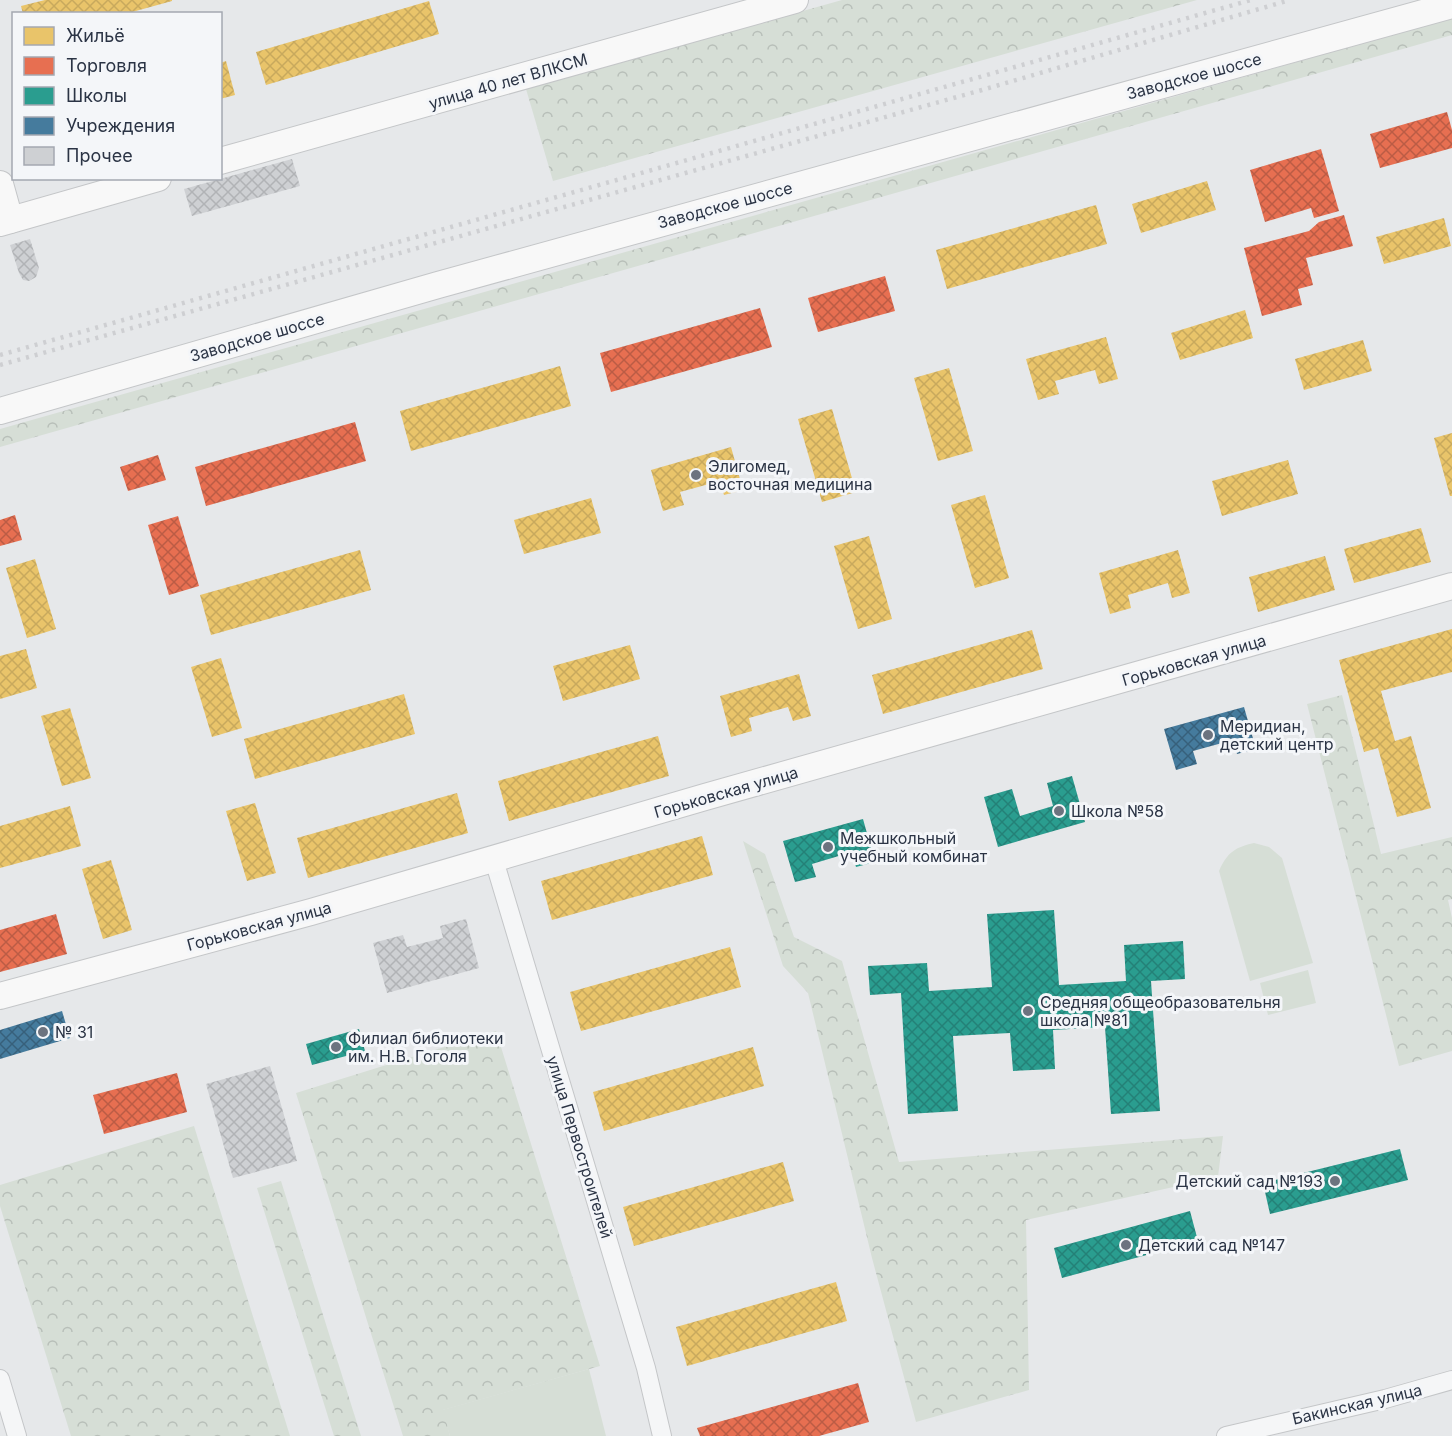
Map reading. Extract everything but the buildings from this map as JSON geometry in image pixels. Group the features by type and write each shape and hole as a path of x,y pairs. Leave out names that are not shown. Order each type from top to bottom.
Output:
{"street":[{"name":"улица 40 лет ВЛКСМ","path":"222,160 795,0"},
{"name":"Заводское шоссе","path":"0,411 449,282 1452,5"},
{"path":"0,184 5,221 151,180"},
{"name":"Горьковская улица","path":"0,996 494,860 705,797 1452,586"},
{"name":"улица Первостроителей","path":"494,860 646,1368 662,1436"},
{"path":"0,1379 17,1436"},
{"name":"Бакинская улица","path":"1226,1436 1385,1399 1452,1380"}],"green space":[{"path":"842,0 1197,0 553,181 526,89"},
{"path":"1452,18 1452,35 0,447 0,429"},
{"path":"1342,695 1381,854 1452,837 1452,899 1448,900 1452,918 1452,1051 1399,1066 1307,704"},
{"path":"743,841 765,854 794,937 842,961 899,1162 1223,1136 1218,1177 1026,1220 1029,1390 916,1422 872,1258 808,993 783,966"},
{"path":"1254,843 1269,847 1282,858 1313,963 1250,981 1219,871 1225,859 1233,851"},
{"path":"1308,970 1316,1003 1268,1015 1260,983"},
{"path":"496,1031 600,1366 443,1410 450,1436 403,1436 296,1093"},
{"path":"194,1126 290,1436 71,1436 0,1206 0,1185"},
{"path":"281,1181 361,1436 334,1436 257,1188"},
{"path":"589,1369 606,1436 450,1436 442,1410"}],"railway":[{"path":"0,355 1251,0"},
{"path":"0,365 982,90 1290,0"}],"place":[{"name":"Элигомед, восточная медицина","path":"696,475"},
{"name":"Меридиан, детский центр","path":"1208,735"},
{"name":"Школа №58","path":"1059,811"},
{"name":"Межшкольный учебный комбинат","path":"828,847"},
{"name":"Средняя общеобразовательня школа №81","path":"1028,1011"},
{"name":"№ 31","path":"43,1032"},
{"name":"Филиал библиотеки им. Н.В. Гоголя","path":"336,1047"},
{"name":"Детский сад №193","path":"1335,1181"},
{"name":"Детский сад №147","path":"1126,1245"}]}
